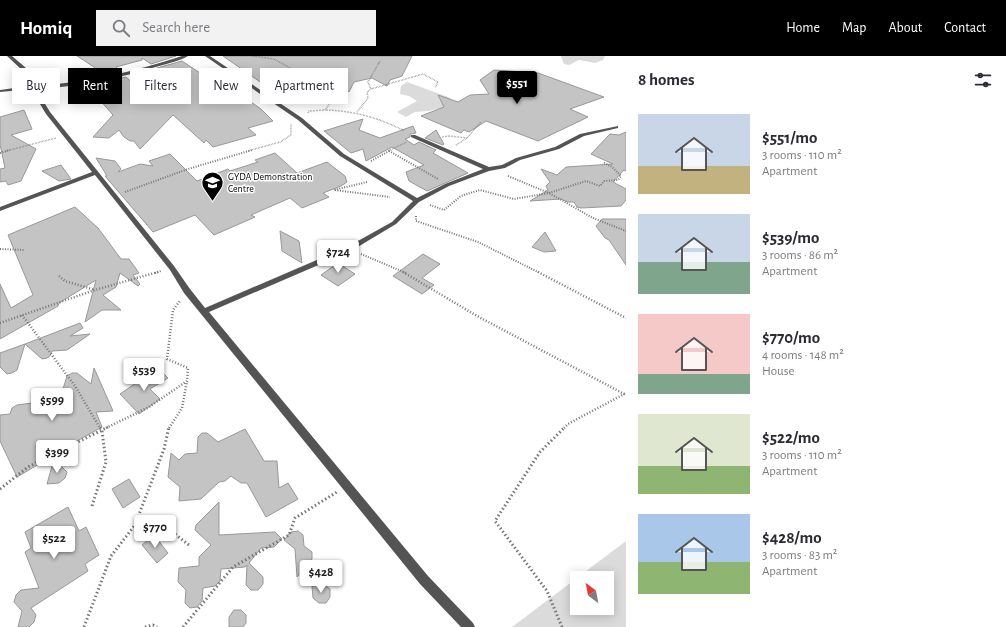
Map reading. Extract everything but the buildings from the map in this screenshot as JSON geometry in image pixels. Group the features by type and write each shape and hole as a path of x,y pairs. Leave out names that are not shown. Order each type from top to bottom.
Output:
{"street":[{"path":"9,56 23,68"},
{"path":"60,85 95,80 151,67 186,56"},
{"path":"207,56 300,119 342,155 417,201"},
{"path":"0,91 12,90"},
{"path":"43,104 48,113 113,196 172,268 187,291 424,580 469,627"},
{"path":"204,311 349,249 394,222 417,201 446,185 488,169 503,167 518,159 557,148 582,135 616,127"},
{"path":"413,136 488,169"},
{"path":"0,209 96,173"}],"path":[{"path":"252,56 266,57 274,60 305,76 319,86 323,96 331,102 325,110"},
{"path":"371,89 368,82 372,79 380,61"},
{"path":"357,112 368,98 367,92 371,89 394,84 423,74 438,82 435,88"},
{"path":"113,196 147,186 188,169 280,142 292,135 291,123 300,119 309,111 325,110 357,112 374,117 413,136 400,148 375,157 360,167"},
{"path":"447,150 467,138 481,122"},
{"path":"0,153 66,135"},
{"path":"426,141 449,136 467,138"},
{"path":"389,151 446,185"},
{"path":"603,162 612,167 621,176 618,180 604,180 600,186 586,181 549,193 514,199 480,190 461,196 444,210 417,201 416,221 478,242 590,298 626,318"},
{"path":"488,169 549,193 593,218 626,231"},
{"path":"381,178 334,190 394,198"},
{"path":"0,249 24,250"},
{"path":"349,249 411,275 477,316 626,394"},
{"path":"0,323 95,290 172,268"},
{"path":"59,276 65,281 95,290"},
{"path":"84,627 111,556 135,525 164,449 169,427 182,408 188,368 167,359 173,310 187,291"},
{"path":"22,316 75,386 102,431 106,462 92,506"},
{"path":"0,489 28,467 149,407 187,381"},
{"path":"562,627 547,592 495,521 540,452 568,424 626,394"},
{"path":"183,627 233,567 289,535 295,518 346,486"},
{"path":"135,525 158,521 189,545"},
{"path":"145,627 153,625 157,627"}],"shaded area":[{"path":"561,56 605,56 603,60 595,63 579,60 569,65 564,64"},
{"path":"407,82 448,97 459,104 429,111 415,112 406,117 397,112 417,101 409,96 400,94 401,86"},
{"path":"626,541 626,627 512,627 570,583 570,615 614,615 614,571 586,571"}],"place":[{"name":"GYDA Demonstration Centre","path":"212,202"}]}
